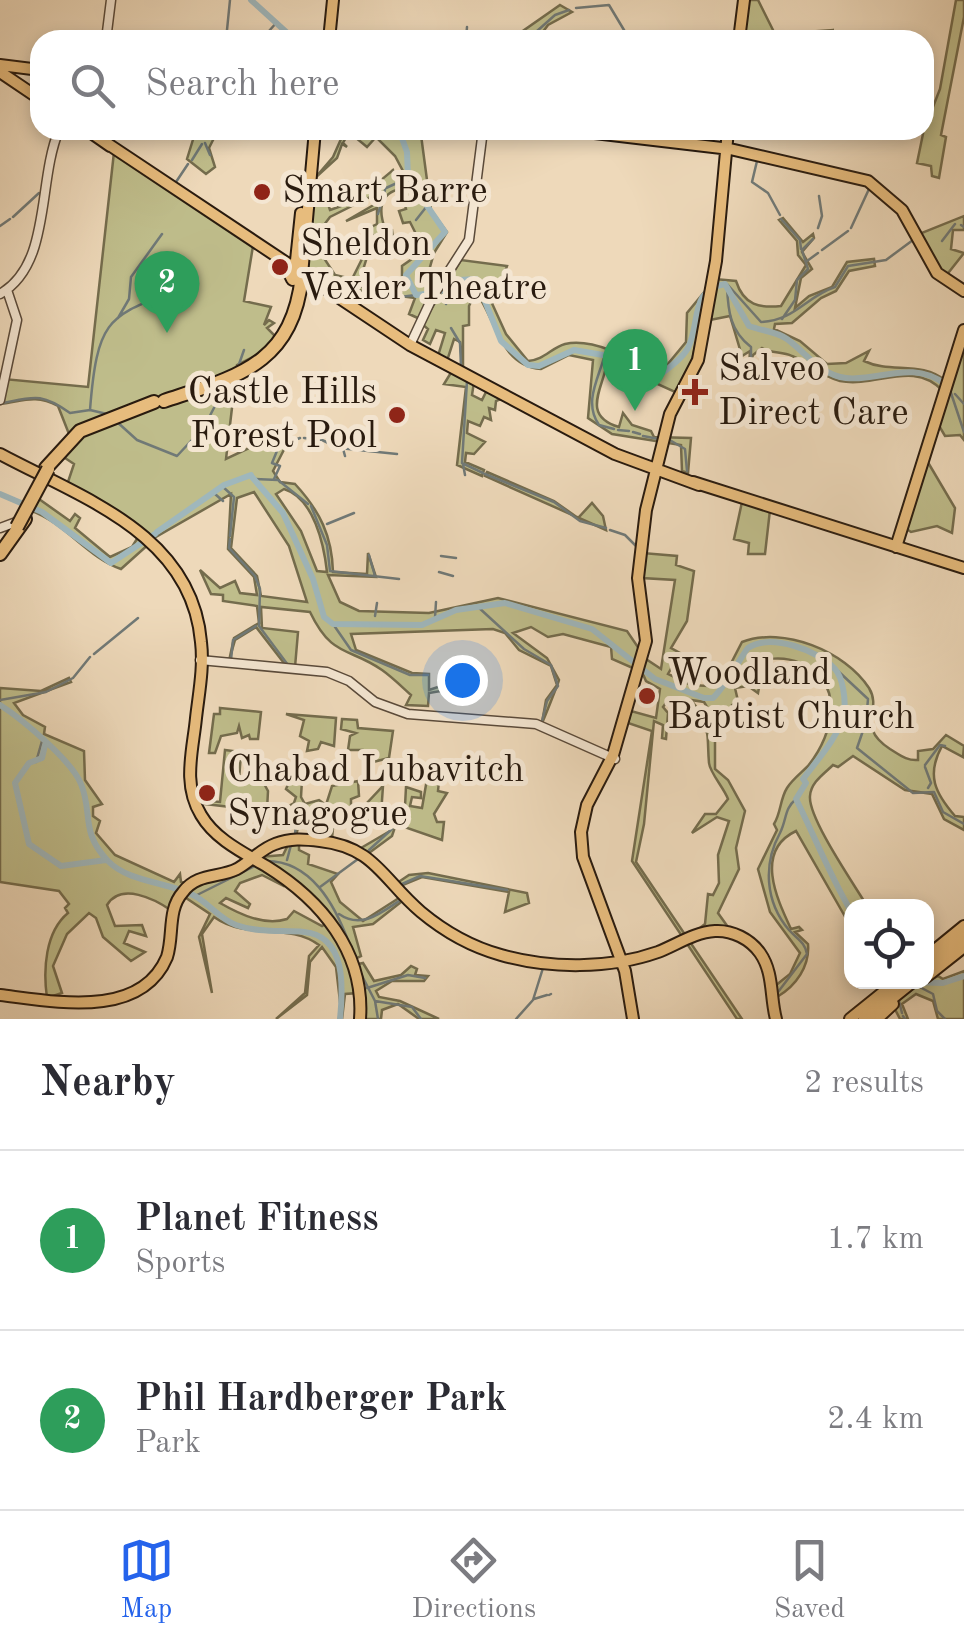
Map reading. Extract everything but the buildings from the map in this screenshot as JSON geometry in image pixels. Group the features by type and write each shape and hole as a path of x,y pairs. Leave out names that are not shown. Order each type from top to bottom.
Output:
{"highway":[{"path":"0,550 64,444 100,422 235,377 262,361 290,326 302,272"},
{"path":"934,958 964,936"},
{"path":"864,1019 897,989"}],"main road":[{"path":"330,30 334,0"},
{"path":"740,30 744,0"},
{"path":"6,71 30,91"},
{"path":"102,140 410,345 564,425 699,485 964,568"},
{"path":"302,272 313,140"},
{"path":"656,140 726,148 851,175 876,185 902,210 932,267 964,292"},
{"path":"595,882 584,845 585,826 614,757 644,654 648,628 639,573 647,502 669,405 694,363 711,282 727,140"},
{"path":"896,547 964,330"},
{"path":"0,454 139,530 178,575 200,642 188,773 197,808 217,836 306,896 328,919 351,965 361,996 360,1019"},
{"path":"614,757 588,804 581,846 622,959 635,1019"},
{"path":"0,995 103,1006 130,1001 144,991 164,962 180,896 192,883 229,872 286,840 313,839 346,845 368,855 401,891 448,932 487,950 535,962 622,959 708,929 736,932 756,943 769,962 777,1019"},
{"path":"934,968 964,936"},
{"path":"850,1019 895,989"},
{"path":"877,1019 898,989"}],"street":[{"path":"107,30 111,0"},
{"path":"0,400 16,324 14,304 3,292 25,274 32,258 44,180 56,140"},
{"path":"410,345 433,296 470,240 482,140"},
{"path":"0,528 22,519 44,475"},
{"path":"200,662 327,672 392,710 418,716 442,714 533,723 614,757"}],"shaded area":[{"path":"747,0 758,0 773,30 742,30"},
{"path":"956,0 964,0 941,135 946,137 939,178 932,176 931,166 917,163 922,140 934,140 934,104"},
{"path":"560,5 572,12 544,30 524,30"},
{"path":"193,140 213,140 209,148 215,167 206,174 187,159"},
{"path":"341,140 345,140 347,147 342,144 337,158 315,178 333,157"},
{"path":"379,140 422,140 431,210 447,232 434,253 426,281 436,288 420,319 409,314 415,298 356,290 352,304 307,271 313,182 321,183 330,210 356,198 393,170 396,177 404,173 395,156","holes":["401,189 406,209 399,211 403,223 410,222 417,236 406,238 417,245 419,254 402,266 402,290 379,291 379,282 373,281 371,289 358,286 367,257 364,255 352,279 335,275 320,252 317,234 330,217 380,192 377,203 346,221 377,208 377,224 369,228 373,236 384,232 393,239 392,230 385,229 381,210 384,199"]},
{"path":"114,152 253,246 244,301 271,307 264,325 269,320 274,323 267,328 276,337 259,354 237,365 226,459 266,440 271,448 290,438 273,471 280,482 295,484 318,514 327,535 333,572 367,574 368,553 376,577 328,575 340,602 359,611 429,613 498,598 627,631 646,659 661,669 675,580 642,578 643,553 677,556 676,565 694,571 687,621 671,648 680,653 668,674 691,685 708,686 726,673 742,642 758,638 794,640 829,653 845,663 869,688 874,733 890,749 907,759 918,760 918,751 933,749 946,735 964,746 963,757 942,746 934,775 948,808 955,816 964,817 964,830 944,819 932,794 905,790 853,756 838,767 833,765 813,787 811,806 863,899 844,899 844,915 796,831 783,840 772,863 775,890 791,929 802,930 795,932 808,944 808,952 800,975 777,997 775,986 790,974 800,953 770,912 758,869 777,830 774,824 785,792 808,766 824,738 831,709 829,695 814,671 794,661 774,659 748,667 741,680 760,682 758,693 748,686 735,688 738,701 732,705 733,710 710,712 704,702 691,700 715,731 715,769 728,780 745,811 736,848 739,869 718,913 728,927 696,931 705,924 708,894 713,895 719,883 718,855 729,821 717,817 692,833 705,814 716,814 728,799 710,767 703,723 678,703 666,703 666,739 662,738 663,725 654,721 644,824 636,862 742,1019 737,1019 632,861 652,731 628,723 631,711 656,718 660,689 646,681 642,672 612,659 611,647 563,634 548,637 531,627 513,633 547,658 559,680 542,723 546,700 557,685 551,666 519,650 505,633 493,629 351,634 356,650 412,673 429,674 429,690 477,674 476,685 429,693 428,706 406,705 411,695 382,670 334,645 310,612 261,607 262,628 298,632 295,667 287,667 256,627 235,640 229,661 234,638 259,623 257,606 223,601 223,595 211,594 200,570 220,588 235,581 240,593 257,595 254,577 228,549 231,494 154,538 122,514 67,485 74,464 62,456 84,423 69,434 58,406 50,402 30,399 1,404 4,379 88,387","holes":["284,489 310,512 320,536 327,572 317,571 301,531 276,494","254,492 289,546 307,602 261,596 257,576 231,548 237,498"]},
{"path":"964,216 964,230 953,230 951,249 964,253 945,277 919,234"},
{"path":"783,218 803,242 813,234 814,238 802,252 812,269 801,278 795,308 809,296 832,287 847,262 874,259 875,266 849,271 836,291 821,298 792,323 775,324 774,329 800,341 827,364 846,363 869,351 864,361 926,371 946,381 943,391 919,377 840,381 792,356 762,348 753,355 749,366 750,351 742,356 730,316 705,321 705,302 690,369 675,392 607,361 597,399 600,415 619,427 623,413 632,425 651,431 654,437 691,438 688,473 682,471 681,445 612,434 588,418 593,360 569,355 541,369 516,359 501,340 476,292 469,306 469,325 463,326 463,370 460,342 454,339 447,361 438,356 445,333 436,330 430,344 423,340 428,329 422,324 461,260 507,266 499,289 505,293 490,299 506,334 528,361 576,343 610,350 649,372 662,371 686,342 687,313 715,279 736,281 743,296 754,304 781,306 806,265 798,255 797,241 779,220"},
{"path":"964,344 964,440 960,435 945,436 938,424"},
{"path":"452,371 474,382 472,395 482,400 487,390 503,398 496,401 495,410 489,408 491,420 484,417 480,426 468,421 467,433 485,442 474,454 466,453 465,462 484,470 482,476 457,465 466,387 444,384"},
{"path":"926,459 955,508 952,533 937,526 911,532 905,528"},
{"path":"487,472 554,501 576,517 485,476"},
{"path":"39,499 70,521 75,514 80,518 75,528 110,557 132,547 140,534 150,543 121,569 32,511"},
{"path":"742,502 770,510 765,554 748,554 749,543 734,539"},
{"path":"592,503 603,516 606,530 578,518"},
{"path":"69,678 71,682 14,703 23,715 45,727 44,734 84,751 85,780 102,804 93,807 93,816 100,821 96,833 115,855 174,882 180,874 181,882 188,883 259,857 283,855 290,841 299,840 299,850 309,855 308,864 338,874 331,882 340,902 363,921 402,896 405,899 373,924 353,927 361,956 353,960 358,993 345,994 342,1019 336,967 322,947 310,962 307,995 276,1019 305,993 309,956 319,945 294,934 240,928 214,917 202,934 212,993 199,937 210,914 183,896 172,911 148,898 129,894 113,898 107,905 115,926 142,925 146,936 129,931 124,943 145,952 131,961 103,937 96,918 89,913 67,934 53,966 62,993 47,998 47,952 69,904 59,891 0,882 0,688 41,691","holes":["262,875 284,886 293,882 331,921 322,926 294,911 287,919 262,920 220,903 226,898 248,908 250,904 235,891 240,883"]},
{"path":"220,708 261,712 258,739 250,739 249,735 242,738 239,726 237,733 221,736 215,753 209,753 214,714 220,714"},
{"path":"286,714 336,718 334,746 321,742 318,749 307,751 309,741 300,736 304,720"},
{"path":"342,719 357,720 358,728 393,731 389,758 373,762 363,750 348,750 350,736 356,733 341,729"},
{"path":"225,750 241,752 239,781 257,771 268,791 267,810 280,811 294,803 296,797 286,789 289,782 302,780 301,797 305,804 319,800 326,805 332,786 358,781 359,796 351,799 351,806 365,805 383,786 381,815 399,817 405,806 406,787 421,792 421,798 412,797 410,806 422,808 427,779 439,781 438,791 447,793 434,814 437,822 444,822 442,840 396,824 392,836 369,853 361,848 390,831 391,824 334,818 332,838 327,837 329,818 301,815 296,836 298,815 197,803 196,800 220,802"},
{"path":"428,873 527,893 529,903 505,912 509,892 422,877 403,885 397,883 409,875"},
{"path":"363,963 374,981 401,975 411,966 417,969 415,975 428,976 424,981 392,981 376,991 379,997 400,1001 439,1019 419,1019 398,1004 382,1010 381,1019 363,1019 358,964"},
{"path":"964,971 964,1019 938,1019 933,1001 916,994 902,1004 908,1019 900,1019 885,989 934,989 934,978"}],"waterway":[{"path":"227,30 230,0"},
{"path":"251,0 284,30"},
{"path":"576,8 609,5 624,30"},
{"path":"538,30 555,15 569,10"},
{"path":"270,30 277,22"},
{"path":"403,140 408,178 445,232 406,275 416,295 434,293"},
{"path":"205,143 210,155"},
{"path":"192,160 202,144"},
{"path":"757,161 752,182 768,193 780,215"},
{"path":"176,182 188,164"},
{"path":"386,188 408,178"},
{"path":"851,228 869,189"},
{"path":"378,214 385,190"},
{"path":"13,217 39,193"},
{"path":"818,228 822,216 819,196"},
{"path":"416,220 427,206"},
{"path":"0,226 10,219"},
{"path":"781,219 800,240 801,249"},
{"path":"942,241 955,224"},
{"path":"822,250 848,231"},
{"path":"118,318 129,299 131,277 162,234"},
{"path":"782,319 795,300 797,280 808,269 802,250 813,239"},
{"path":"727,284 761,322 773,321 835,287 848,266 886,260 913,240"},
{"path":"807,261 818,253"},
{"path":"437,293 459,280 476,279 501,341 528,365 539,366 574,350 626,359 646,375 658,376 688,348 706,293 725,284 749,326 783,336 829,373 846,378 920,373 945,384"},
{"path":"90,410 98,352 115,321 146,302 197,281"},
{"path":"727,286 731,320 751,347 751,365"},
{"path":"443,291 446,304"},
{"path":"384,299 416,295"},
{"path":"365,302 380,298"},
{"path":"451,328 460,343 461,367"},
{"path":"238,367 244,350"},
{"path":"605,354 592,408 599,425 614,429"},
{"path":"467,381 462,463 483,473"},
{"path":"116,421 137,440 177,456 204,427 227,383"},
{"path":"949,387 964,432"},
{"path":"955,394 964,404"},
{"path":"3,403 37,398 70,413 90,410 107,414"},
{"path":"618,430 629,431"},
{"path":"633,432 640,434"},
{"path":"643,436 659,439"},
{"path":"274,479 280,466 272,463 279,446 300,438"},
{"path":"304,438 322,440 339,448 397,454"},
{"path":"668,439 685,449 687,471"},
{"path":"342,445 345,456"},
{"path":"463,464 465,475"},
{"path":"485,474 554,502 580,521 606,528"},
{"path":"157,532 224,485 251,475"},
{"path":"252,477 283,513 313,579 324,617 333,624 422,625 456,610 505,603 592,629 655,679 704,698 713,698 748,648 758,644 794,646 827,662 840,678 844,713 833,739 803,779 806,783 796,799 845,899"},
{"path":"255,479 278,480 308,504"},
{"path":"222,486 234,497 230,536"},
{"path":"0,494 42,512 111,563 155,534"},
{"path":"215,494 223,501"},
{"path":"311,506 327,545 330,571 399,579"},
{"path":"327,524 354,513"},
{"path":"610,530 625,535 636,546"},
{"path":"230,539 229,548 255,576 260,589 259,626 288,665"},
{"path":"369,555 375,576"},
{"path":"441,556 456,558"},
{"path":"439,572 453,576"},
{"path":"435,618 436,602"},
{"path":"375,616 377,603"},
{"path":"477,606 524,649 551,665 558,686 547,701 542,721"},
{"path":"94,654 138,618"},
{"path":"333,624 351,650 410,675 428,675"},
{"path":"231,660 233,640 256,626"},
{"path":"0,700 46,692 73,678 90,657"},
{"path":"838,671 868,699 866,722 857,748 913,793 934,792 943,812 964,824"},
{"path":"0,705 45,741 76,775 94,841 116,868 193,895 224,919 244,928 304,932 328,943 339,966 340,1019"},
{"path":"36,762 42,741"},
{"path":"45,745 42,758 29,763 15,783 29,844 61,866 106,860"},
{"path":"925,765 940,745 945,746"},
{"path":"925,767 931,783 928,788"},
{"path":"778,992 807,954 781,919 769,883 771,857 796,799"},
{"path":"295,834 297,816"},
{"path":"369,850 392,829"},
{"path":"287,860 291,845"},
{"path":"320,887 358,859"},
{"path":"265,861 296,868 308,876 328,900 349,943"},
{"path":"195,896 255,866"},
{"path":"402,884 420,876 507,890"},
{"path":"339,914 364,920 402,899"},
{"path":"516,1019 533,1000 543,968"},
{"path":"359,970 375,1001 378,1019"},
{"path":"367,988 408,975 425,978"},
{"path":"934,983 964,976"},
{"path":"924,989 933,994 937,1011 945,1019"},
{"path":"534,999 547,995"},
{"path":"375,1001 412,1007 421,1019"},
{"path":"899,1001 902,1013"}],"place":[{"name":"Smart Barre","path":"262,192"},
{"name":"Sheldon Vexler Theatre","path":"280,267"},
{"name":"Phil Hardberger Park","path":"167,333"},
{"name":"Salveo Direct Care","path":"695,392"},
{"name":"Planet Fitness","path":"635,411"},
{"name":"Castle Hills Forest Pool","path":"397,415"},
{"name":"Woodland Baptist Church","path":"647,696"},
{"name":"Chabad Lubavitch Synagogue","path":"207,793"}]}
